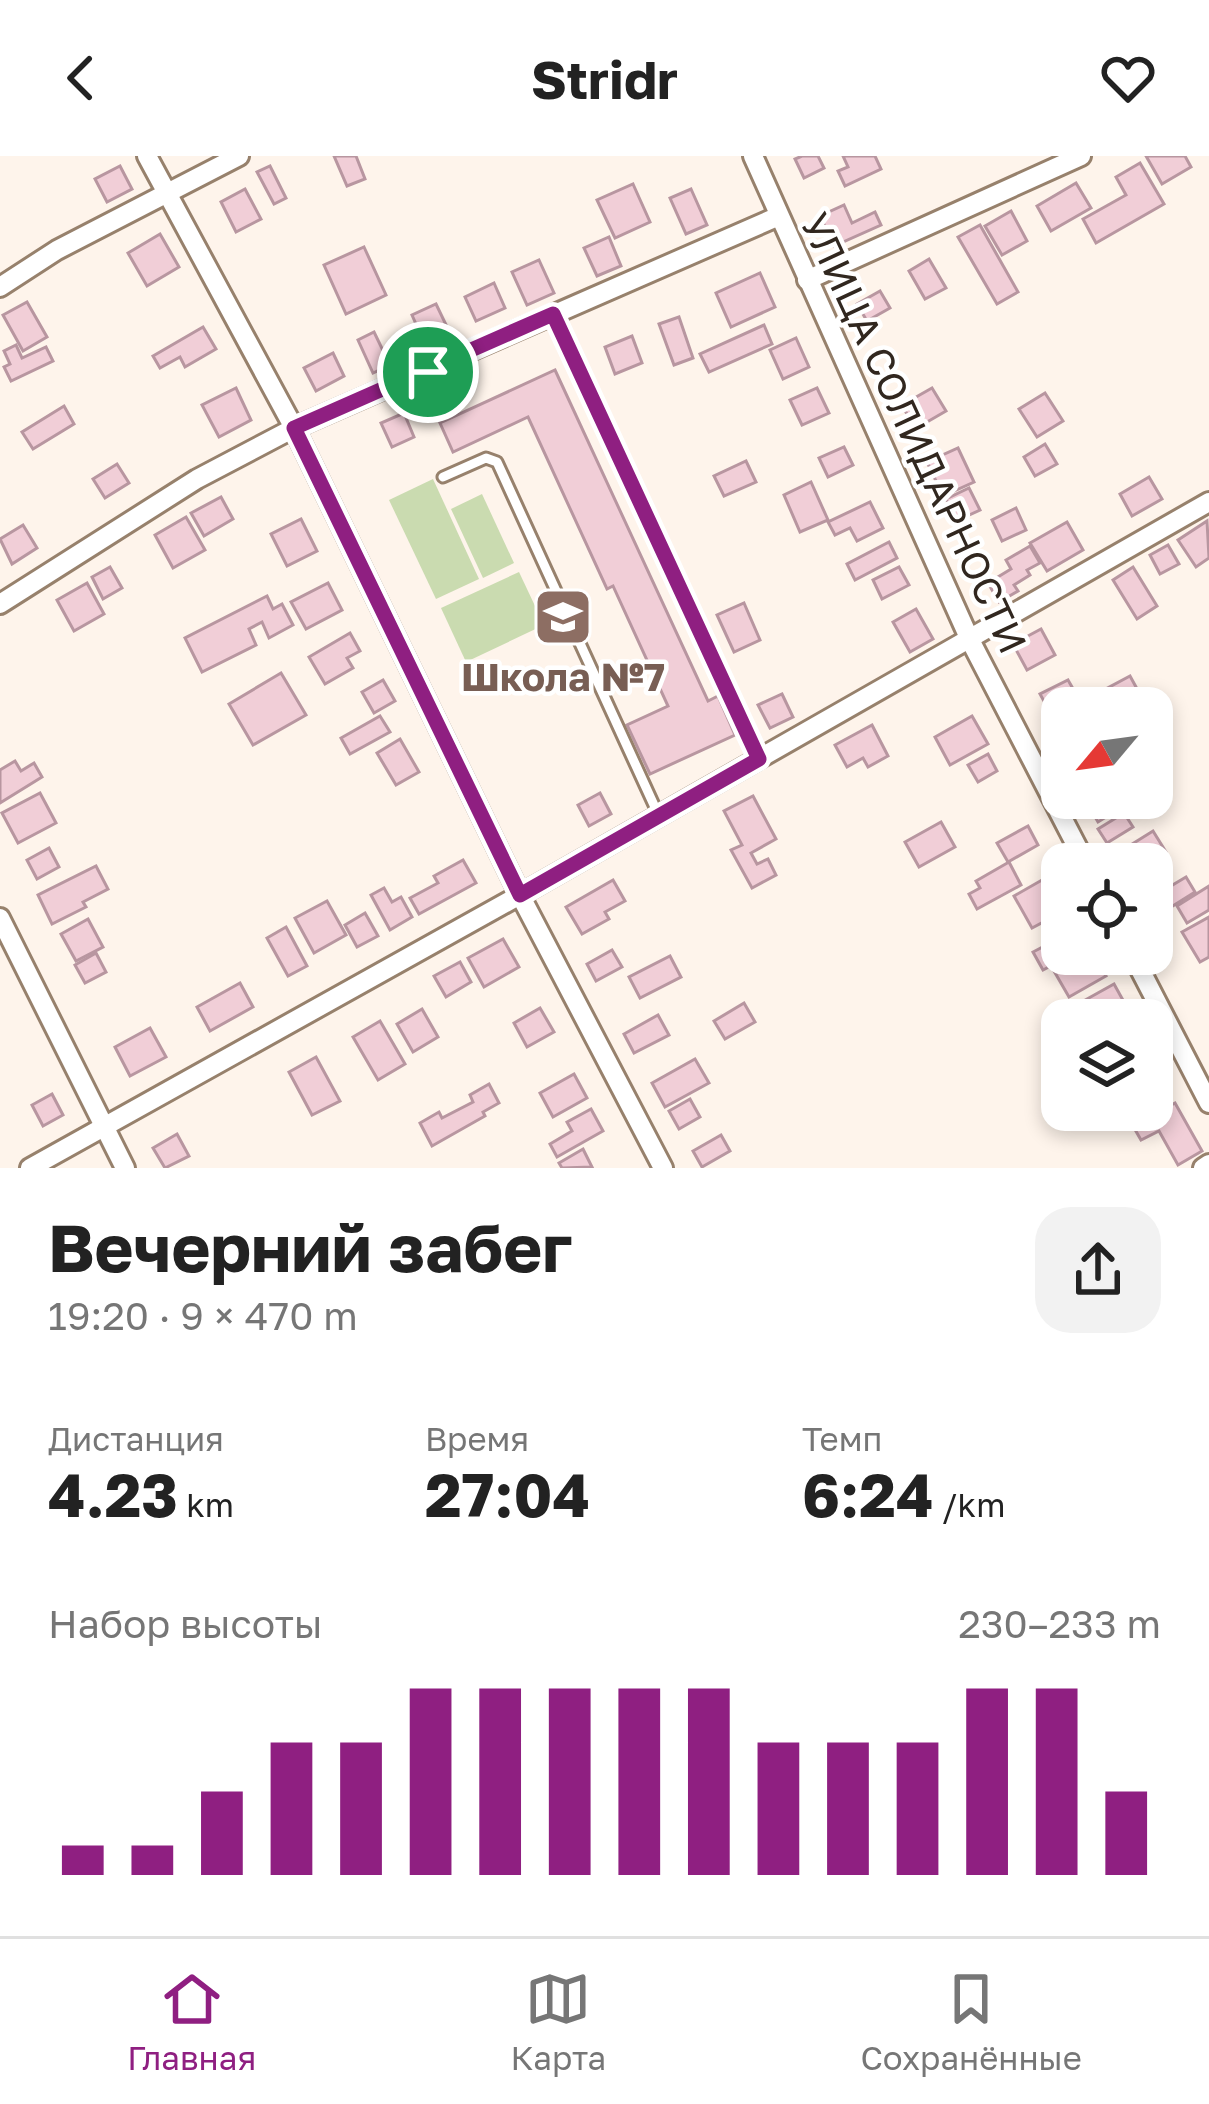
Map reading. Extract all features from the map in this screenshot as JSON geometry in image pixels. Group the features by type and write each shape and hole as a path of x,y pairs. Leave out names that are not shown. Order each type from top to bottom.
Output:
{"street":[{"path":"147,156 294,428 520,895 663,1168"},
{"path":"0,287 57,250 238,156"},
{"name":"УЛИЦА СОЛИДАРНОСТИ","path":"753,156 970,640 1075,843"},
{"path":"807,280 1081,156"},
{"path":"0,604 197,479 294,428 779,216"},
{"path":"30,1168 1209,502"},
{"path":"0,918 125,1168"},
{"path":"1143,975 1209,1103"}],"lane":[{"path":"553,314 759,759"},
{"path":"443,477 486,458 496,462 659,816"}],"green space":[{"path":"433,479 479,579 436,599 389,500"},
{"path":"482,494 514,563 483,578 451,509"},
{"path":"519,572 544,625 466,662 441,608"}],"building":[{"path":"334,156 356,156 365,179 347,186"},
{"path":"818,156 824,168 804,178 795,159"},
{"path":"843,156 875,156 881,169 845,186 838,171 848,167"},
{"path":"1146,156 1185,156 1191,167 1162,184"},
{"path":"1140,163 1164,204 1096,243 1083,219 1126,195 1116,177"},
{"path":"120,166 132,189 107,202 95,179"},
{"path":"270,166 286,198 274,204 257,172"},
{"path":"1076,183 1091,208 1051,231 1037,206"},
{"path":"633,184 650,222 615,238 597,200"},
{"path":"245,189 261,219 236,232 221,202"},
{"path":"691,189 707,225 686,234 670,198"},
{"path":"844,205 852,223 875,212 881,225 834,246 820,216"},
{"path":"1011,211 1027,241 1002,255 985,226"},
{"path":"980,225 1018,292 997,304 958,237"},
{"path":"160,234 179,267 147,286 128,253"},
{"path":"609,237 621,266 597,276 584,248"},
{"path":"364,247 386,295 346,314 324,265"},
{"path":"929,259 946,288 925,299 909,271"},
{"path":"539,260 554,293 527,305 512,272"},
{"path":"760,273 775,307 731,327 716,293"},
{"path":"494,283 505,308 476,321 465,297"},
{"path":"880,291 890,308 867,321 857,304"},
{"path":"27,302 47,337 23,351 3,315"},
{"path":"436,304 449,331 424,342 412,315"},
{"path":"679,317 693,358 674,365 659,324"},
{"path":"764,325 772,344 709,372 700,354"},
{"path":"203,327 216,349 185,367 180,357 160,368 153,356"},
{"path":"374,332 390,365 373,373 358,340"},
{"path":"632,336 642,363 615,374 605,347"},
{"path":"796,338 809,367 783,379 770,350"},
{"path":"16,345 22,358 46,347 53,361 11,381 4,367 10,364 4,351"},
{"path":"333,353 344,376 316,391 304,368"},
{"path":"555,370 708,701 718,696 735,735 650,774 627,725 668,706 613,586 607,589 528,417 453,452 440,423"},
{"path":"236,388 251,420 219,437 202,405"},
{"path":"817,388 829,413 802,425 790,400"},
{"path":"932,388 946,411 915,429 902,405"},
{"path":"1045,393 1063,421 1037,437 1019,409"},
{"path":"64,406 74,424 33,449 22,432"},
{"path":"404,413 414,437 392,447 381,423"},
{"path":"1045,444 1057,464 1035,476 1024,457"},
{"path":"844,447 853,465 828,477 819,458"},
{"path":"958,448 974,482 943,496 927,462"},
{"path":"746,461 756,482 724,496 714,476"},
{"path":"117,464 129,483 105,498 93,479"},
{"path":"1149,477 1162,499 1132,516 1120,494"},
{"path":"811,482 828,520 800,532 784,495"},
{"path":"969,488 980,510 956,521 946,499"},
{"path":"221,497 233,519 204,536 191,513"},
{"path":"870,502 883,528 857,541 850,528 835,535 828,522"},
{"path":"1016,508 1026,530 1002,541 992,520"},
{"path":"186,517 205,550 173,568 155,535"},
{"path":"301,519 317,551 287,566 271,534"},
{"path":"1207,521 1209,558 1196,567 1178,540"},
{"path":"1067,522 1083,550 1047,571 1030,543"},
{"path":"23,525 37,548 12,564 0,539"},
{"path":"889,542 897,558 855,580 847,564"},
{"path":"1168,545 1179,564 1160,574 1150,555"},
{"path":"1030,546 1040,563 1014,585 1018,591 999,602 988,583 1011,569 1006,560"},
{"path":"110,567 122,588 103,599 92,577"},
{"path":"899,567 909,585 882,599 873,580"},
{"path":"1133,567 1157,606 1137,619 1113,580"},
{"path":"87,583 104,614 74,631 57,600"},
{"path":"328,583 342,610 306,629 291,602"},
{"path":"267,596 273,609 282,604 293,625 269,638 262,622 249,629 256,645 202,672 185,638"},
{"path":"744,603 760,640 734,652 717,615"},
{"path":"916,609 933,639 910,652 893,622"},
{"path":"1041,629 1055,655 1027,670 1013,644"},
{"path":"350,633 360,651 347,658 353,668 325,684 309,657"},
{"path":"281,673 306,715 253,745 229,704"},
{"path":"1130,676 1136,687 1110,687"},
{"path":"383,680 395,701 374,713 362,692"},
{"path":"782,694 793,717 770,728 758,705"},
{"path":"380,716 390,732 350,754 341,738"},
{"path":"972,716 988,744 950,765 935,737"},
{"path":"872,725 888,756 868,767 863,758 847,767 835,745"},
{"path":"400,739 419,772 396,785 377,753"},
{"path":"988,754 997,771 978,782 968,765"},
{"path":"15,761 21,771 34,763 42,777 0,803 0,770"},
{"path":"40,793 56,823 18,843 2,813"},
{"path":"600,793 611,814 589,826 578,805"},
{"path":"753,796 776,839 751,853 757,864 768,859 776,875 752,888 731,850 742,845 724,811"},
{"path":"1114,819 1128,819 1133,827 1107,843 1098,829"},
{"path":"941,822 955,847 919,867 905,842"},
{"path":"1028,826 1038,845 1008,862 997,843"},
{"path":"1153,831 1160,843 1134,843"},
{"path":"49,848 59,867 37,879 27,860"},
{"path":"463,860 476,883 419,914 410,898 438,883 434,876"},
{"path":"1009,862 1021,885 977,909 969,894 980,888 976,881"},
{"path":"96,866 108,889 83,902 86,907 52,924 38,895"},
{"path":"1186,877 1195,892 1173,906 1173,885"},
{"path":"613,880 625,901 605,912 609,919 582,934 566,907"},
{"path":"1041,881 1041,923 1032,928 1014,896"},
{"path":"1209,886 1209,910 1187,923 1177,906"},
{"path":"384,888 392,902 401,897 412,917 390,930 371,895"},
{"path":"327,901 346,935 314,953 295,918"},
{"path":"365,913 378,936 357,947 345,925"},
{"path":"1209,917 1209,957 1200,962 1182,932"},
{"path":"88,919 103,947 76,961 61,934"},
{"path":"286,927 307,966 288,976 267,938"},
{"path":"503,939 519,967 484,987 468,958"},
{"path":"612,950 622,967 596,981 587,964"},
{"path":"96,953 106,972 85,983 75,965"},
{"path":"670,956 681,977 640,998 629,977"},
{"path":"460,962 471,982 446,997 434,976"},
{"path":"1056,975 1105,975 1106,976 1069,997"},
{"path":"240,983 253,1007 210,1031 197,1007"},
{"path":"1114,984 1122,999 1087,999"},
{"path":"744,1003 755,1022 725,1039 714,1021"},
{"path":"540,1008 554,1032 527,1047 514,1023"},
{"path":"422,1009 438,1037 413,1052 397,1024"},
{"path":"658,1015 669,1035 634,1053 624,1034"},
{"path":"380,1021 405,1064 378,1080 353,1037"},
{"path":"150,1028 166,1057 130,1076 115,1047"},
{"path":"316,1057 340,1101 312,1115 289,1072"},
{"path":"695,1059 709,1083 665,1107 652,1083"},
{"path":"574,1074 587,1098 553,1117 540,1093"},
{"path":"489,1084 499,1103 432,1146 420,1123 473,1102 470,1095"},
{"path":"52,1094 63,1115 43,1126 32,1105"},
{"path":"690,1099 700,1117 679,1129 669,1111"},
{"path":"1173,1104 1202,1151 1178,1165 1159,1131 1173,1131"},
{"path":"591,1109 603,1131 557,1157 550,1144 572,1131 567,1122"},
{"path":"1136,1131 1159,1131 1141,1140"},
{"path":"177,1134 189,1156 165,1168 153,1148"},
{"path":"721,1135 730,1151 702,1167 693,1151"},
{"path":"583,1149 592,1167 562,1168 559,1163"}],"place":[{"name":"Школа №7","path":"563,617"}],"route":[{"path":"553,314 759,759 520,895 294,428 428,372 553,314"}]}
